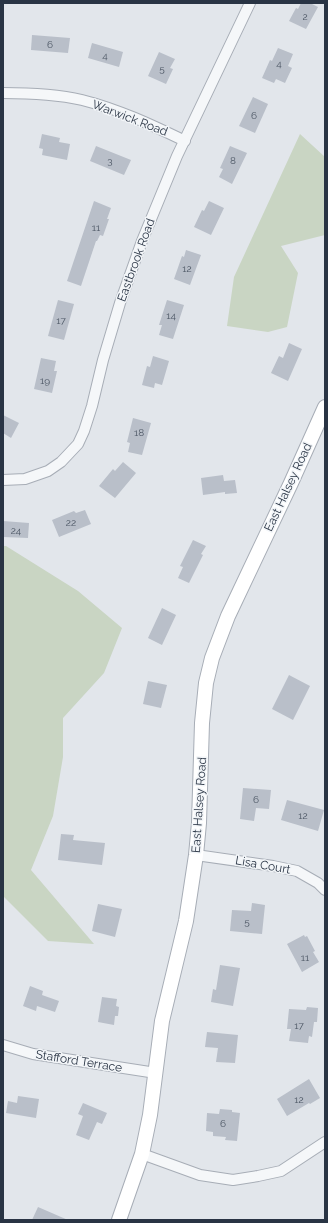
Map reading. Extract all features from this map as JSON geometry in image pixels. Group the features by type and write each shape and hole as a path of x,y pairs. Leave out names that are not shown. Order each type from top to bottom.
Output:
{"street":[{"name":"Eastbrook Road","path":"3,480 25,479 48,471 61,462 78,444 92,406 103,360 122,296 142,241 185,141 250,3"},
{"name":"Warwick Road","path":"3,93 54,95 82,100 110,108 152,125 185,141"},
{"name":"East Halsey Road","path":"119,1220 142,1154 150,1115 162,1020 186,921 196,855 199,823 202,723 206,683 212,658 228,616 325,407"},
{"name":"Lisa Court","path":"196,855 273,866 296,871 318,883 325,890"},
{"name":"Stafford Terrace","path":"3,1045 33,1054 156,1073"},
{"path":"142,1154 200,1175 233,1180 280,1171 325,1142"}],"green space":[{"path":"300,134 325,157 325,235 281,246 298,273 287,327 268,332 227,326 234,277"},
{"path":"3,546 6,546 78,591 122,628 104,673 63,718 63,757 53,816 31,870 94,944 48,941 3,896"}],"building":[{"path":"301,3 310,3 318,7 306,29 289,21 296,8 298,9"},
{"path":"32,35 70,38 68,53 31,50"},
{"path":"92,43 123,52 119,67 88,58"},
{"path":"278,48 293,54 288,66 292,68 285,83 276,79 274,83 262,78 270,60 272,61"},
{"path":"159,52 175,59 170,68 173,69 166,84 148,76"},
{"path":"253,97 268,104 255,133 239,126"},
{"path":"42,134 60,138 59,142 70,144 67,160 42,155 43,149 39,148"},
{"path":"96,146 131,160 124,175 90,161"},
{"path":"230,146 247,153 232,184 219,177 223,169 220,168"},
{"path":"94,201 111,208 103,236 100,235 96,241 81,286 67,281"},
{"path":"209,201 224,208 211,235 194,227 202,210 204,211"},
{"path":"186,250 201,255 190,285 174,279 182,256 184,257"},
{"path":"58,300 74,304 64,340 48,336"},
{"path":"167,300 184,305 173,339 159,335 162,325 159,325"},
{"path":"289,343 302,349 288,381 271,373 279,356 283,358"},
{"path":"153,356 169,361 162,385 155,383 154,388 142,385 147,366 150,367"},
{"path":"41,358 56,361 54,371 57,371 52,393 34,389"},
{"path":"3,415 19,423 11,438 3,433"},
{"path":"133,418 151,423 142,455 128,452 130,443 127,442"},
{"path":"123,462 136,473 115,498 99,486 113,469 115,471"},
{"path":"223,475 224,481 235,480 237,493 225,494 225,492 203,495 201,478"},
{"path":"85,510 91,524 59,537 52,520 74,511 76,513"},
{"path":"3,521 29,523 28,538 3,537"},
{"path":"193,540 206,546 201,554 203,555 189,583 178,578 183,567 180,566"},
{"path":"162,608 176,615 162,645 148,638"},
{"path":"289,675 310,686 293,720 272,709"},
{"path":"148,681 167,685 161,708 143,704"},
{"path":"243,788 271,790 269,809 256,808 254,821 240,819"},
{"path":"287,800 324,810 318,831 281,820"},
{"path":"61,834 74,835 73,840 105,843 102,865 58,860"},
{"path":"252,903 265,905 262,934 230,931 232,910 251,911"},
{"path":"98,904 122,909 115,937 92,931"},
{"path":"304,935 305,937 307,936 315,951 313,952 319,962 302,972 287,944"},
{"path":"220,965 240,968 233,1006 211,1002 213,989 216,990"},
{"path":"30,986 43,991 42,995 59,1001 55,1012 37,1006 36,1011 23,1006"},
{"path":"102,997 117,999 116,1006 119,1007 118,1016 115,1016 114,1025 98,1022"},
{"path":"307,1007 318,1008 317,1022 314,1022 312,1037 309,1036 308,1043 289,1041 291,1029 287,1029 289,1009 306,1010"},
{"path":"207,1032 238,1035 235,1063 216,1062 218,1048 205,1047"},
{"path":"309,1079 320,1098 287,1116 277,1099"},
{"path":"18,1096 39,1099 36,1118 6,1113 8,1101 17,1103"},
{"path":"83,1103 107,1113 102,1124 97,1122 89,1140 76,1135 83,1116 78,1114"},
{"path":"220,1109 232,1110 232,1112 240,1113 237,1141 225,1140 226,1137 213,1136 213,1132 206,1131 207,1113 219,1114"},
{"path":"38,1207 68,1220 32,1220"}]}
